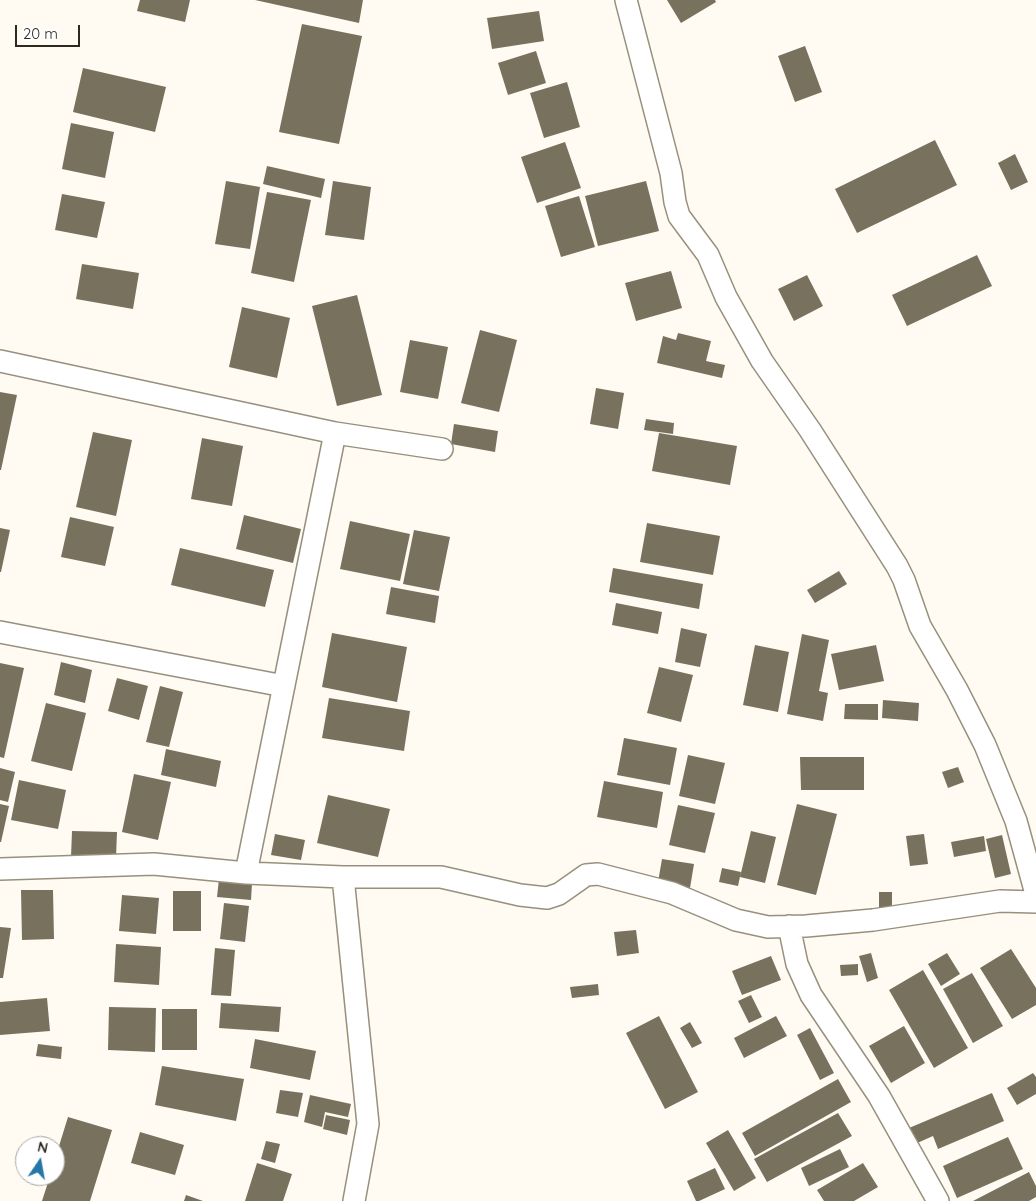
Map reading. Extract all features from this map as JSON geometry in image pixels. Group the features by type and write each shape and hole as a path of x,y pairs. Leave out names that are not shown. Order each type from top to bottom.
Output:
{"street":[{"path":"626,0 671,173 679,216 708,254 726,296 762,360 810,430 897,566 920,626 986,745 1016,821 1036,894"},
{"path":"0,361 335,433 442,449"},
{"path":"246,873 335,433"},
{"path":"0,632 284,686"},
{"path":"0,869 154,864 246,873 343,877 441,877 520,895 547,898 559,894 586,875 598,874 672,893 736,920 768,927 873,920 1000,902 1036,902"},
{"path":"343,877 368,1124 354,1201"},
{"path":"788,926 797,964 811,995 879,1096 938,1201"}],"building":[{"path":"140,0 190,0 185,22 137,11"},
{"path":"255,0 363,0 359,23"},
{"path":"667,0 715,0 716,2 681,23"},
{"path":"539,11 544,41 492,49 487,18"},
{"path":"302,24 362,36 339,144 279,132"},
{"path":"805,46 822,92 795,102 778,56"},
{"path":"536,51 546,83 508,95 498,63"},
{"path":"83,68 166,87 155,132 73,112"},
{"path":"567,82 580,127 544,138 530,93"},
{"path":"71,123 114,132 105,178 62,169"},
{"path":"935,140 957,185 857,233 835,189"},
{"path":"565,142 581,188 537,203 521,157"},
{"path":"1015,154 1028,182 1011,190 998,163"},
{"path":"267,166 325,179 321,198 263,184"},
{"path":"226,181 260,187 250,249 215,244"},
{"path":"333,181 371,187 364,240 325,235"},
{"path":"646,181 659,231 598,246 585,196"},
{"path":"267,192 311,200 294,282 251,273"},
{"path":"62,194 105,202 97,238 55,230"},
{"path":"579,196 595,247 561,257 545,206"},
{"path":"977,255 992,286 907,326 892,295"},
{"path":"82,264 139,273 133,309 76,299"},
{"path":"671,271 682,308 636,321 625,283"},
{"path":"807,275 823,306 794,321 778,289"},
{"path":"357,295 382,395 337,406 312,306"},
{"path":"242,307 290,318 277,378 229,367"},
{"path":"480,330 517,340 499,412 461,403"},
{"path":"678,333 711,341 706,361 725,365 722,378 657,363 663,336 676,340"},
{"path":"410,340 448,347 438,399 400,392"},
{"path":"596,388 624,393 618,429 590,424"},
{"path":"0,392 17,395 1,470 0,470"},
{"path":"646,419 674,423 673,434 644,430"},
{"path":"454,424 498,431 495,452 451,444"},
{"path":"93,432 132,440 116,516 76,507"},
{"path":"659,433 737,446 730,485 652,471"},
{"path":"202,438 243,446 232,506 191,499"},
{"path":"244,515 301,529 293,563 236,549"},
{"path":"70,517 114,527 105,566 61,557"},
{"path":"350,521 410,534 400,581 340,569"},
{"path":"647,523 720,536 713,575 640,562"},
{"path":"0,528 10,530 1,572 0,572"},
{"path":"414,530 450,537 439,591 403,584"},
{"path":"180,548 274,570 265,607 171,585"},
{"path":"613,568 703,584 699,609 609,592"},
{"path":"839,571 847,584 815,603 807,590"},
{"path":"391,587 439,596 435,623 386,614"},
{"path":"616,603 662,612 658,634 612,625"},
{"path":"681,628 707,634 700,667 675,662"},
{"path":"332,633 407,647 397,702 322,687"},
{"path":"802,634 829,640 819,691 828,693 823,721 787,714"},
{"path":"755,645 789,652 778,712 743,705"},
{"path":"876,645 884,681 839,690 831,654"},
{"path":"61,662 92,670 85,703 54,695"},
{"path":"0,663 24,668 4,758 0,757"},
{"path":"659,667 693,675 681,722 647,713"},
{"path":"117,678 148,686 139,720 108,711"},
{"path":"160,686 183,692 169,747 146,742"},
{"path":"329,698 410,711 404,751 322,738"},
{"path":"883,700 919,703 918,721 882,718"},
{"path":"46,703 86,713 72,771 31,761"},
{"path":"845,704 878,704 878,720 844,719"},
{"path":"624,738 677,748 670,785 617,775"},
{"path":"166,749 221,761 216,787 161,775"},
{"path":"688,755 725,763 715,804 679,796"},
{"path":"800,757 864,757 864,790 801,790"},
{"path":"958,767 964,782 948,788 942,772"},
{"path":"0,768 15,772 8,802 0,800"},
{"path":"134,774 171,782 158,840 122,832"},
{"path":"19,780 66,790 58,829 11,820"},
{"path":"604,781 663,792 657,828 597,817"},
{"path":"328,795 390,809 378,857 317,843"},
{"path":"0,804 9,806 1,842 0,842"},
{"path":"797,804 837,814 816,895 777,885"},
{"path":"678,805 715,813 705,853 669,845"},
{"path":"72,831 117,832 116,858 71,857"},
{"path":"751,831 776,837 765,883 740,877"},
{"path":"275,834 305,840 301,860 271,855"},
{"path":"924,834 928,864 910,866 906,836"},
{"path":"1002,835 1011,874 995,878 986,839"},
{"path":"984,836 986,851 954,857 951,842"},
{"path":"662,859 694,864 690,888 658,882"},
{"path":"722,868 741,872 738,886 719,882"},
{"path":"219,879 252,883 251,900 217,897"},
{"path":"21,890 53,890 54,939 22,940"},
{"path":"173,891 201,891 201,931 173,931"},
{"path":"879,892 892,892 892,909 879,909"},
{"path":"122,895 159,898 156,934 119,931"},
{"path":"224,903 249,906 245,942 220,939"},
{"path":"0,927 11,928 3,978 0,978"},
{"path":"636,930 639,953 617,956 614,932"},
{"path":"116,944 161,947 159,985 114,982"},
{"path":"215,948 235,950 231,996 211,995"},
{"path":"1011,949 1036,988 1036,1005 1012,1019 980,968"},
{"path":"871,953 878,978 867,982 859,956"},
{"path":"947,953 960,974 941,986 928,964"},
{"path":"771,956 781,980 742,995 732,971"},
{"path":"858,964 858,975 841,976 840,965"},
{"path":"923,970 968,1048 934,1068 889,990"},
{"path":"972,973 1003,1026 973,1043 943,989"},
{"path":"598,984 599,995 572,998 570,987"},
{"path":"751,995 762,1017 749,1023 738,1001"},
{"path":"47,998 50,1031 0,1035 0,1002"},
{"path":"221,1003 281,1007 279,1032 219,1028"},
{"path":"109,1007 156,1008 155,1052 108,1050"},
{"path":"162,1009 197,1009 197,1050 162,1050"},
{"path":"659,1016 698,1092 665,1109 626,1033"},
{"path":"776,1016 787,1036 744,1058 734,1038"},
{"path":"690,1022 702,1043 692,1048 680,1028"},
{"path":"904,1026 925,1063 891,1083 869,1046"},
{"path":"810,1028 834,1073 820,1080 797,1035"},
{"path":"255,1039 316,1051 310,1080 250,1068"},
{"path":"38,1044 62,1047 61,1059 36,1056"},
{"path":"162,1066 244,1079 236,1121 155,1105"},
{"path":"1033,1073 1036,1077 1036,1094 1017,1105 1007,1088"},
{"path":"838,1079 851,1102 755,1156 742,1133"},
{"path":"280,1090 303,1093 298,1117 276,1113"},
{"path":"992,1093 1004,1121 938,1149 933,1136 915,1144 909,1128"},
{"path":"310,1095 351,1104 348,1117 325,1112 322,1127 304,1122"},
{"path":"838,1113 852,1136 767,1182 754,1159"},
{"path":"326,1115 350,1120 347,1135 323,1129"},
{"path":"68,1117 112,1130 90,1201 42,1201 47,1186 65,1186 65,1136 62,1136"},
{"path":"728,1130 756,1178 734,1191 706,1143"},
{"path":"140,1132 184,1145 175,1175 131,1163"},
{"path":"1008,1137 1023,1169 957,1198 943,1166"},
{"path":"266,1141 280,1144 275,1163 261,1159"},
{"path":"840,1149 849,1167 809,1186 801,1168"},
{"path":"257,1163 292,1174 283,1201 245,1201"},
{"path":"863,1163 878,1187 854,1201 824,1201 817,1190"},
{"path":"715,1168 725,1189 696,1201 687,1181"},
{"path":"1029,1172 1036,1186 1036,1197 1029,1201 973,1201"},
{"path":"186,1195 203,1201 184,1201"}]}
